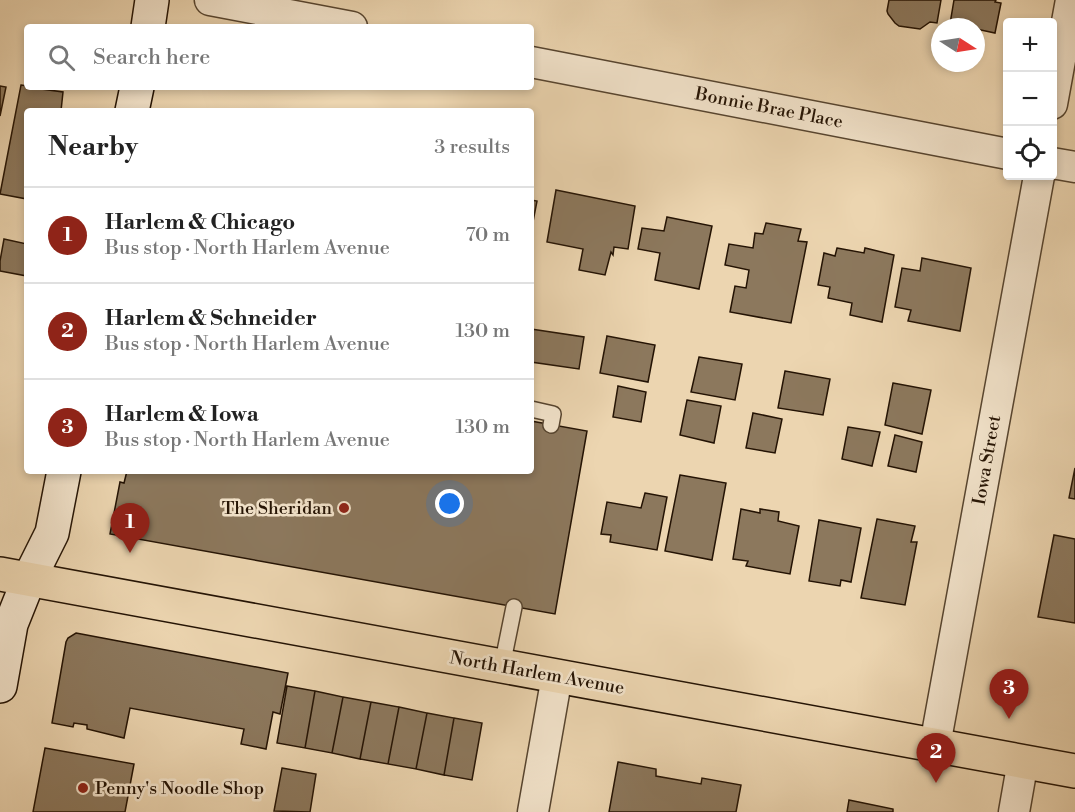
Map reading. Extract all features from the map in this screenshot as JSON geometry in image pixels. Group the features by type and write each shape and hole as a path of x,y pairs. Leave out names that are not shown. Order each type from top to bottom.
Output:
{"main road":[{"path":"148,24 152,0"},
{"path":"133,108 136,90"},
{"path":"1,671 11,624 14,577 52,532 63,474"},
{"name":"North Harlem Avenue","path":"14,577 1075,771"}],"street":[{"path":"210,0 336,24"},
{"path":"1057,81 1071,0"},
{"name":"Bonnie Brae Place","path":"534,63 1003,153"},
{"path":"1057,164 1075,167"},
{"name":"Iowa Street","path":"935,745 1038,180"},
{"path":"533,812 557,676"},
{"path":"1014,812 1023,761"}],"lane":[{"path":"534,410 553,414 551,425"},
{"path":"502,666 514,607"}],"building":[{"path":"889,0 941,0 938,18 931,18 931,22 920,29 899,26 887,11"},
{"path":"954,0 996,0 995,2 1001,3 995,33 985,31 985,18 951,18"},
{"path":"21,85 24,86 24,90 63,92 61,108 24,108 24,198 0,194"},
{"path":"0,86 6,87 0,116"},
{"path":"556,190 635,206 628,249 614,247 605,275 579,270 583,249 547,242"},
{"path":"534,200 537,201 534,216"},
{"path":"667,217 712,226 699,289 655,280 660,253 638,249 642,228 664,231"},
{"path":"766,223 801,229 798,241 807,242 791,323 730,312 735,286 746,288 749,270 725,265 729,244 753,248 755,233 763,234"},
{"path":"4,239 24,243 24,275 0,271"},
{"path":"837,248 864,253 865,248 894,255 882,322 850,315 852,303 828,298 830,287 818,285 824,253 835,256"},
{"path":"922,258 971,268 960,331 908,321 911,310 895,307 902,268 920,271"},
{"path":"534,329 584,337 579,369 534,362"},
{"path":"607,336 655,345 648,382 600,373"},
{"path":"699,357 742,364 735,400 691,392"},
{"path":"785,371 830,379 823,415 778,408"},
{"path":"893,383 931,390 922,434 885,425"},
{"path":"618,386 646,392 641,422 613,417"},
{"path":"687,400 721,406 714,443 680,435"},
{"path":"753,413 782,419 775,453 746,448"},
{"name":"The Sheridan","path":"534,422 587,431 555,614 110,534 120,482 124,483 126,474 534,474"},
{"path":"848,427 880,432 872,466 842,459"},
{"path":"895,435 922,442 916,472 888,466"},
{"path":"1075,468 1075,499 1069,498"},
{"path":"680,475 726,483 712,560 665,551"},
{"path":"645,493 667,497 657,550 610,542 611,535 601,534 607,502 641,508"},
{"path":"741,509 760,513 760,509 779,512 778,521 799,526 790,574 746,566 748,561 733,559"},
{"path":"877,519 915,526 911,542 917,542 905,605 861,598"},
{"path":"819,520 861,528 851,582 841,580 840,586 809,581"},
{"path":"1054,535 1075,539 1075,623 1038,617"},
{"path":"76,633 288,673 280,714 273,712 266,749 241,744 244,729 130,708 124,738 87,729 87,725 74,723 73,727 52,723 66,642"},
{"path":"287,686 315,691 305,748 277,743"},
{"path":"315,691 343,697 332,753 305,748"},
{"path":"343,697 371,702 360,759 332,753"},
{"path":"371,702 399,707 388,764 360,759"},
{"path":"399,707 427,713 416,769 388,764"},
{"path":"427,713 454,718 444,775 416,769"},
{"path":"454,718 482,723 472,780 444,775"},
{"name":"Penny's Noodle Shop","path":"45,748 134,764 125,812 33,812"},
{"path":"618,762 656,769 656,776 701,784 702,778 741,785 736,812 609,812"},
{"path":"282,768 316,774 310,812 274,811"},
{"path":"849,800 893,809 893,812 847,812"}],"place":[{"name":"The Sheridan","path":"344,508"},
{"name":"Harlem & Chicago","path":"130,553"},
{"name":"Harlem & Iowa","path":"1009,719"},
{"name":"Harlem & Schneider","path":"936,783"},
{"name":"Penny's Noodle Shop","path":"83,788"}]}
